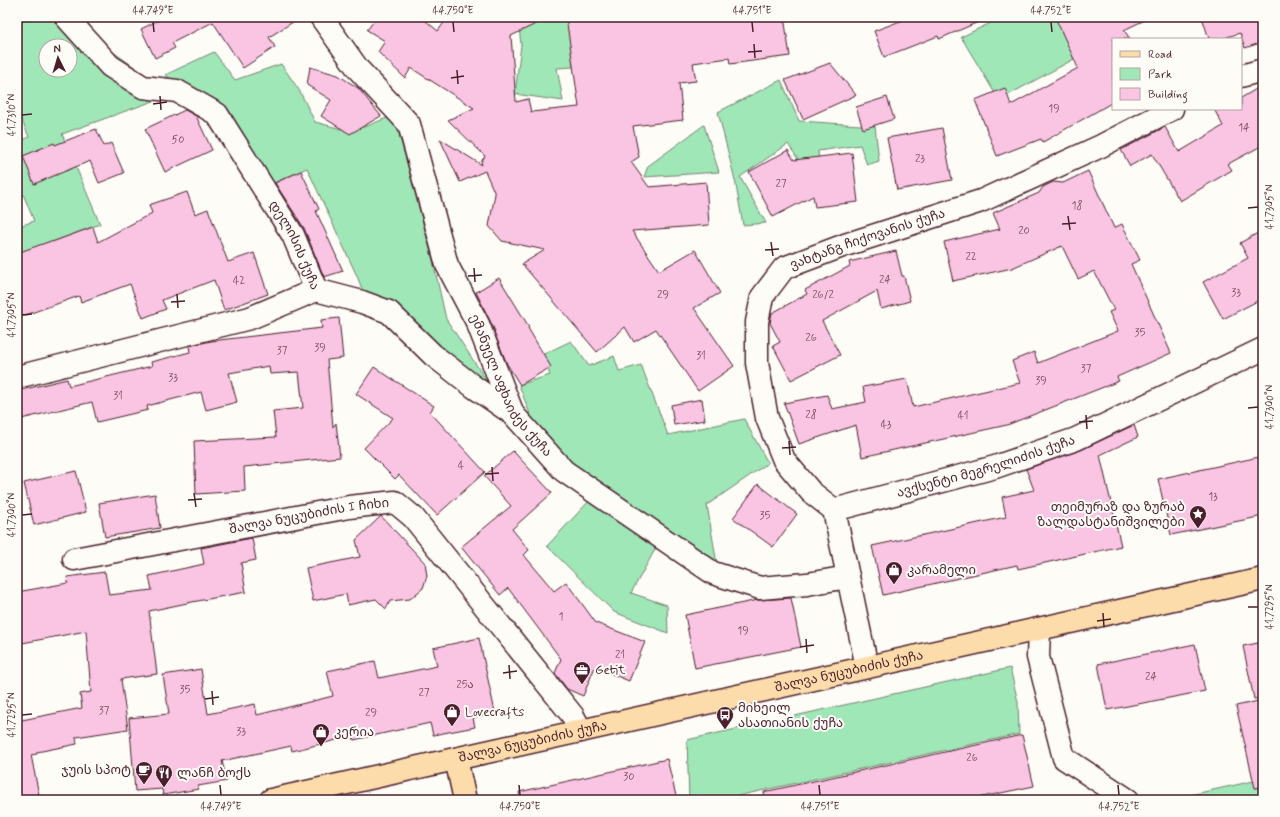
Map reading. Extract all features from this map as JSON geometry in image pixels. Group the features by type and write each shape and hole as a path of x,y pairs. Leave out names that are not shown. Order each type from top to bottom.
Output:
{"main road":[{"name":"შალვა ნუცუბიძის ქუჩა","path":"271,800 1263,579"},
{"path":"456,759 465,800"}],"street":[{"name":"დელისის ქუჩა","path":"17,376 250,318 316,290 293,235 217,114 177,91 143,87 110,66 66,17"},
{"name":"ემანუელ აფხაიძეს ქუჩა","path":"321,17 358,69 409,124 447,265 478,324 513,414 564,471 713,573 760,588 807,584 848,577"},
{"path":"1242,76 1263,70"},
{"name":"ვახტანგ ჩიქოვანის ქუჩა","path":"834,510 811,492 784,460 767,418 757,363 757,322 762,297 784,268 845,245 981,201 1101,146 1170,110"},
{"path":"316,290 362,302 390,312 433,355 474,387 513,414"},
{"name":"ავქსენტი მეგრელიძის ქუჩა","path":"834,510 995,466 1076,439 1263,349"},
{"name":"შალვა ნუცუბიძის I ჩიხი","path":"74,559 349,507 395,502 413,517 573,716 581,731"},
{"path":"834,510 867,667"},
{"path":"1039,629 1038,657 1064,758 1128,800"}],"green space":[{"path":"29,17 63,17 173,94 62,134 100,224 17,255 17,227 34,221 17,179 17,143 29,137 17,109 17,26"},
{"path":"518,17 540,17 541,23 569,19 573,67 557,68 563,101 515,94 521,45"},
{"path":"1003,17 1109,17 1120,34 999,100 961,37"},
{"path":"214,52 235,80 281,64 299,90 315,122 349,131 367,126 401,112 399,135 433,261 446,319 502,404 364,294 307,168 269,185 219,113 165,75"},
{"path":"781,80 799,121 875,126 879,161 867,165 860,145 818,151 820,172 810,177 788,144 740,177 766,223 743,225 735,180 718,112"},
{"path":"704,125 719,172 644,177 648,166"},
{"path":"571,341 589,366 614,356 619,371 641,365 668,435 744,419 768,463 707,505 717,564 564,463 532,419 519,385 550,375 542,355"},
{"path":"591,499 657,546 631,593 667,605 668,633 614,612 547,546"},
{"path":"1010,668 1018,702 1019,734 719,800 689,800 687,740"},
{"path":"1263,779 1263,800 1167,800"}],"building":[{"path":"165,17 301,17 269,37 275,47 243,68 213,22 172,43 175,48 155,58 141,29"},
{"path":"377,17 421,17 438,31 448,17 550,17 511,36 516,102 528,99 531,112 579,107 566,17 784,17 790,56 730,64 729,58 693,63 696,81 679,83 683,120 633,126 639,157 631,162 649,187 706,182 709,225 632,231 659,271 695,250 720,293 694,308 734,366 698,391 656,329 634,342 625,327 597,352 522,264 545,250 502,241 489,226 495,194 485,171 460,182 440,139 482,165 481,162 485,156 448,120 474,108 411,68 405,78 378,52 385,41 367,30"},
{"path":"911,17 990,17 939,39 938,36 884,57 874,31"},
{"path":"1055,17 1151,17 1124,30 1129,38 1112,38 1112,103 1043,142 1041,139 997,156 975,100 1005,88 1011,105 1078,68"},
{"path":"1202,17 1263,17 1263,42 1245,48 1240,33 1224,38 1209,38"},
{"path":"830,63 856,95 803,119 785,80"},
{"path":"310,67 338,75 358,88 381,116 350,134 321,116 331,100 307,85"},
{"path":"1263,85 1263,145 1228,164 1232,170 1180,201 1152,154 1130,166 1121,150 1165,127 1179,152 1223,126 1215,110 1242,110 1242,97"},
{"path":"887,97 894,119 863,129 856,107"},
{"path":"185,110 196,116 212,150 165,172 145,129"},
{"path":"942,128 952,180 897,190 887,138"},
{"path":"96,129 104,146 111,143 124,173 99,183 90,161 34,184 23,156 54,143 55,145"},
{"path":"788,150 794,160 852,153 858,202 815,207 813,196 773,217 749,172"},
{"path":"301,171 319,209 316,211 343,271 324,277 304,228 275,183"},
{"path":"1088,171 1114,228 1122,224 1140,260 1131,264 1171,353 1117,377 1119,381 1007,425 862,457 856,425 799,444 784,403 827,395 832,409 866,402 863,387 907,379 913,407 1020,383 1012,361 1034,352 1038,363 1118,331 1109,312 1114,310 1094,271 1078,279 1062,246 1012,268 953,281 944,242 1000,229 993,213 1039,193 1043,187 1053,182 1063,183"},
{"path":"187,192 195,214 208,209 228,262 254,253 268,294 224,310 214,280 162,300 166,309 143,318 130,284 81,302 79,296 17,318 17,253 93,227 98,242 152,213 149,205"},
{"path":"1263,230 1263,298 1223,319 1203,282 1248,258 1240,243"},
{"path":"896,251 910,301 881,309 877,291 822,321 840,355 791,380 773,346 780,342 770,323 772,313 807,294 805,290 850,266 849,262"},
{"path":"499,278 551,367 520,385 507,364 494,332 495,331 476,292"},
{"path":"339,318 343,358 327,360 333,427 336,423 340,457 244,467 245,491 196,494 194,441 276,437 273,411 303,408 299,372 270,374 269,366 229,373 237,402 206,410 201,392 147,406 148,410 97,422 92,402 17,420 17,391 67,379 69,386 152,366 151,362 190,352 189,346 211,341 322,328 321,320"},
{"path":"374,367 434,406 430,412 485,472 437,515 399,475 395,479 364,448 393,418 356,394"},
{"path":"702,399 705,420 674,425 671,405"},
{"path":"1134,425 1138,437 1100,455 1121,546 1018,569 1017,565 883,595 872,546 1006,517 1002,497 1034,490 1026,469 1081,450"},
{"path":"513,451 552,493 512,529 529,550 524,555 554,591 566,582 596,623 645,642 629,681 595,667 583,696 567,689 555,673 561,659 508,588 500,595 461,547 511,506 484,476"},
{"path":"1259,457 1263,478 1263,516 1171,535 1158,479"},
{"path":"76,471 86,512 34,525 24,483"},
{"path":"758,484 797,514 773,547 733,518"},
{"path":"155,494 160,528 105,537 99,503"},
{"path":"381,516 425,563 427,576 423,588 410,599 390,601 386,609 376,599 348,605 346,594 313,601 306,568 360,557 356,540"},
{"path":"252,538 256,560 241,563 246,592 149,611 157,674 121,679 128,729 76,737 77,744 37,752 37,754 31,755 40,800 17,800 17,721 82,708 80,694 91,692 86,631 17,644 17,592 68,583 67,577 105,572 109,595 152,590 149,576 204,564 201,548"},
{"path":"791,598 801,647 695,668 685,615 758,600"},
{"path":"479,638 495,712 473,718 475,727 433,735 430,723 354,740 353,736 292,751 291,746 222,761 227,781 198,786 199,789 163,795 162,789 135,791 129,718 169,714 163,675 201,669 208,714 255,704 257,715 333,696 327,671 375,661 379,678 437,666 433,648"},
{"path":"1263,642 1263,698 1254,699 1243,646"},
{"path":"1195,644 1205,691 1107,710 1098,664"},
{"path":"1263,700 1263,787 1255,788 1236,706"},
{"path":"1022,735 1034,786 968,800 765,800 764,792"},
{"path":"667,759 677,800 520,800 519,792"}],"place":[{"name":"თეიმურაზ და ზურაბ ზალდასტანიშვილები","path":"1198,529"},
{"name":"კარამელი","path":"894,585"},
{"name":"Getit","path":"582,685"},
{"name":"Lovecrafts","path":"452,727"},
{"name":"მიხეილ ასათიანის ქუჩა","path":"725,730"},
{"name":"კერია","path":"321,747"},
{"name":"ჯუის სპოტ","path":"144,785"},
{"name":"ლანჩ ბოქს","path":"164,788"}]}
